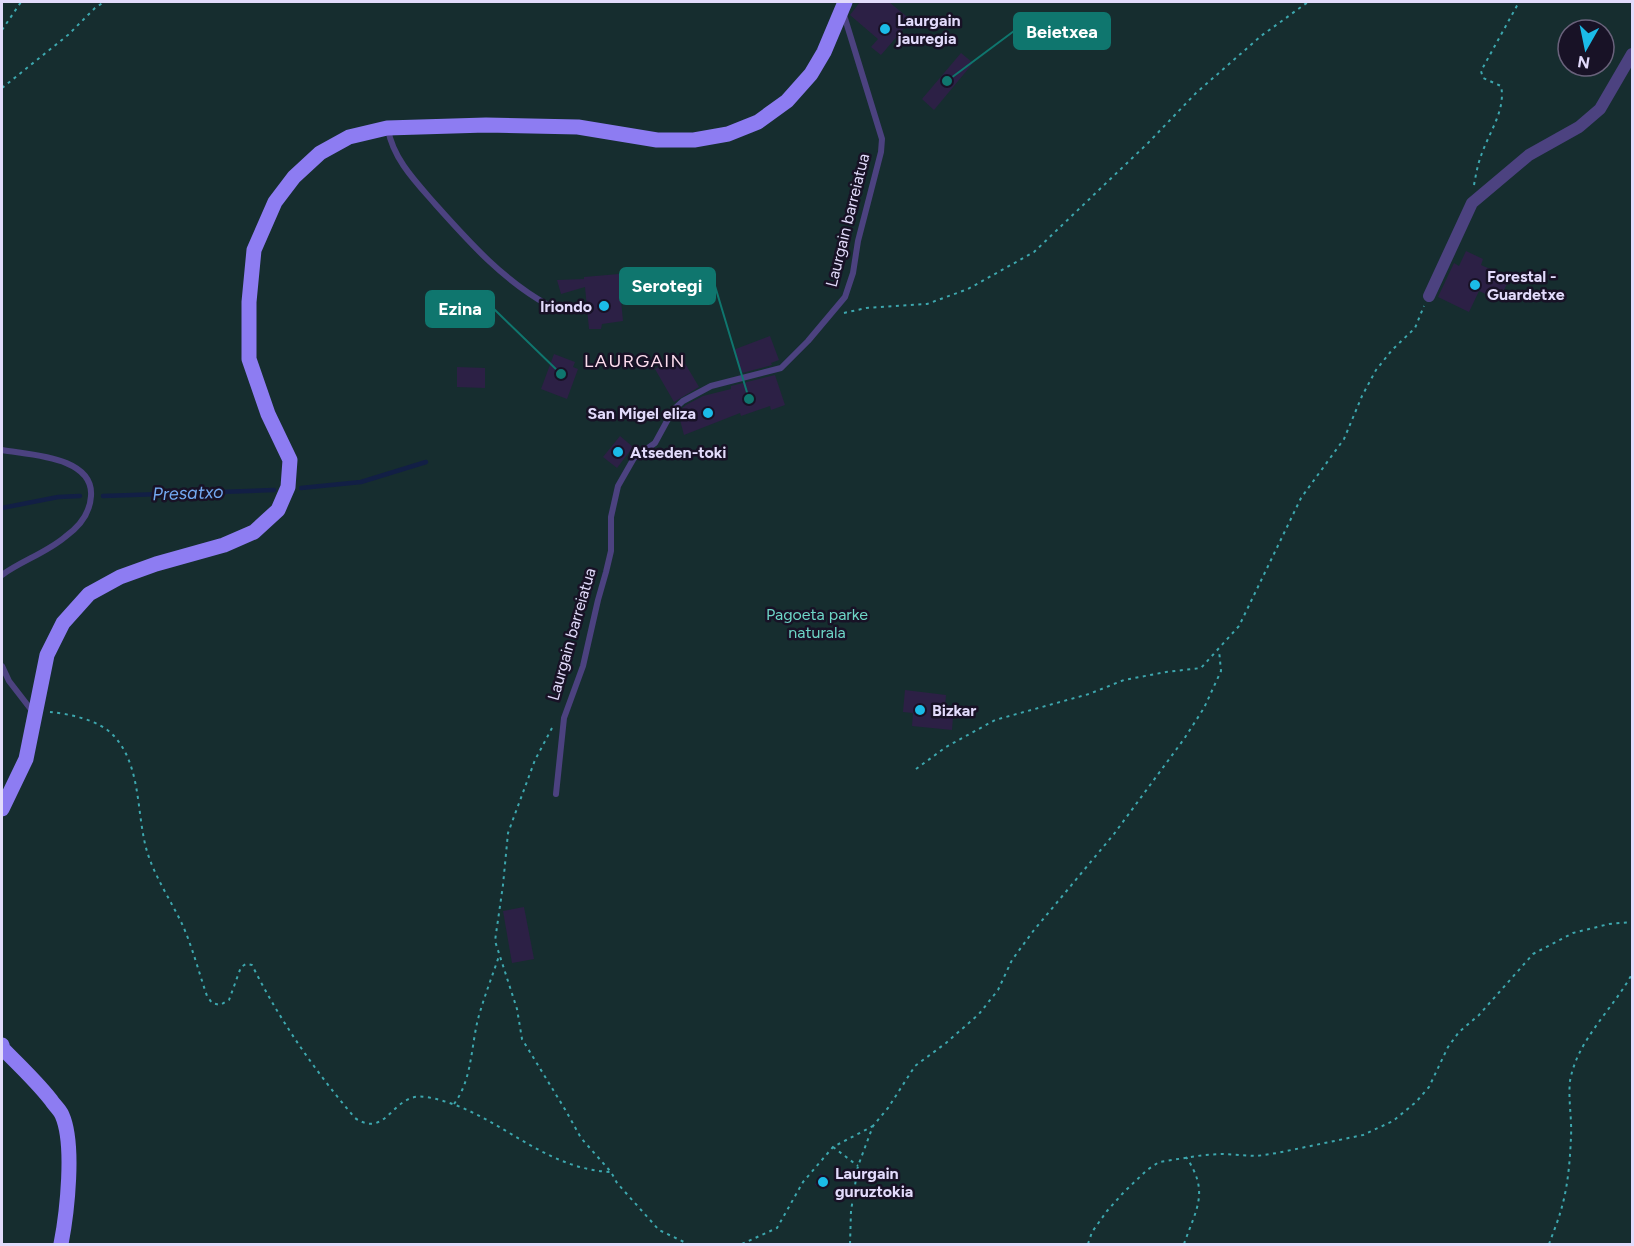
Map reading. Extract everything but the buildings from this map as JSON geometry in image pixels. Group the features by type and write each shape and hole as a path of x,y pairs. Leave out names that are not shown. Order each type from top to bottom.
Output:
{"main road":[{"path":"2,809 26,759 47,656 63,623 89,594 120,577 156,564 224,545 254,532 278,510 288,487 290,460 268,414 249,359 249,302 254,250 275,202 294,177 320,153 350,137 387,128 486,125 578,127 657,140 694,140 728,134 758,122 787,101 799,88 811,74 824,52 843,4"},
{"path":"2,1045 3,1049 41,1088 62,1115 68,1144 69,1180 67,1216 61,1245"}],"street":[{"path":"1429,296 1472,203 1529,155 1579,127 1600,109 1632,54"}],"lane":[{"name":"Laurgain barreiatua","path":"556,794 564,718 583,666 610,558 613,502 618,486 634,458 655,443 673,411 683,401 711,386 781,368 808,341 845,297 853,273 858,241 881,152 882,140 843,4"},
{"path":"387,128 396,154 413,178 472,246 526,293 548,305"},
{"path":"2,450 38,454 64,462 86,477 92,489 89,509 73,531 2,575"},
{"path":"2,666 9,681 35,714"}],"path":[{"path":"2,30 21,2"},
{"path":"2,88 68,35 94,8 104,2"},
{"path":"829,315 866,308 927,304 968,289 1034,252 1148,143 1196,93 1261,36 1308,2"},
{"path":"1472,203 1481,155 1501,107 1503,95 1501,86 1483,78 1481,71 1519,2"},
{"path":"916,769 946,747 995,720 1089,694 1124,680 1201,668 1239,626 1301,498 1344,439 1376,370 1392,350 1415,328 1429,296"},
{"path":"850,1245 850,1211 858,1166 873,1126 915,1066 979,1014 998,990 1012,960 1034,930 1114,834 1179,746 1204,708 1221,671 1219,649"},
{"path":"35,714 52,712 80,718 104,727 114,736 127,756 137,793 144,842 159,881 183,927 207,996 212,1004 219,1005 229,1000 241,967 246,964 252,965 277,1012 303,1052 355,1118 363,1123 371,1124 388,1118 400,1103 412,1097 423,1096 454,1104 567,1164 592,1171 611,1172"},
{"name":"Laurgain barreiatua","path":"500,955 495,941 508,833 544,741 553,727 564,718"},
{"path":"1088,1245 1092,1232 1107,1211 1147,1170 1159,1162 1222,1154 1257,1156 1277,1153 1364,1135 1393,1121 1416,1102 1429,1087 1448,1047 1533,954 1573,933 1621,922 1632,922"},
{"path":"454,1104 462,1094 478,1018 500,955"},
{"path":"500,955 517,1009 522,1039 581,1138 658,1230 688,1245"},
{"path":"1549,1245 1562,1208 1565,1187 1571,1134 1570,1081 1576,1064 1596,1026 1610,1009 1632,974"},
{"path":"742,1245 777,1228 803,1182 832,1147 873,1126"},
{"path":"832,1147 858,1166"},
{"path":"1184,1245 1201,1194 1196,1172 1186,1157"}],"green space":[{"name":"Pagoeta parke naturala","path":"2,2 1632,2 1632,1244 2,1244"}],"waterway":[{"name":"Presatxo","path":"301,488 361,482 426,462"},
{"name":"Presatxo","path":"103,496 274,490"},
{"path":"2,508 58,497 80,496"}],"place":[{"name":"Laurgain jauregia","path":"885,29"},
{"name":"Beietxea","path":"947,81"},
{"name":"Forestal - Guardetxe","path":"1475,285"},
{"name":"Iriondo","path":"604,306"},
{"name":"Ezina","path":"561,374"},
{"name":"Serotegi","path":"749,399"},
{"name":"San Migel eliza","path":"708,413"},
{"name":"Atseden-toki","path":"618,452"},
{"name":"Bizkar","path":"920,710"},
{"name":"Laurgain guruztokia","path":"823,1182"}],"district":[{"name":"LAURGAIN","path":"635,361"}]}
